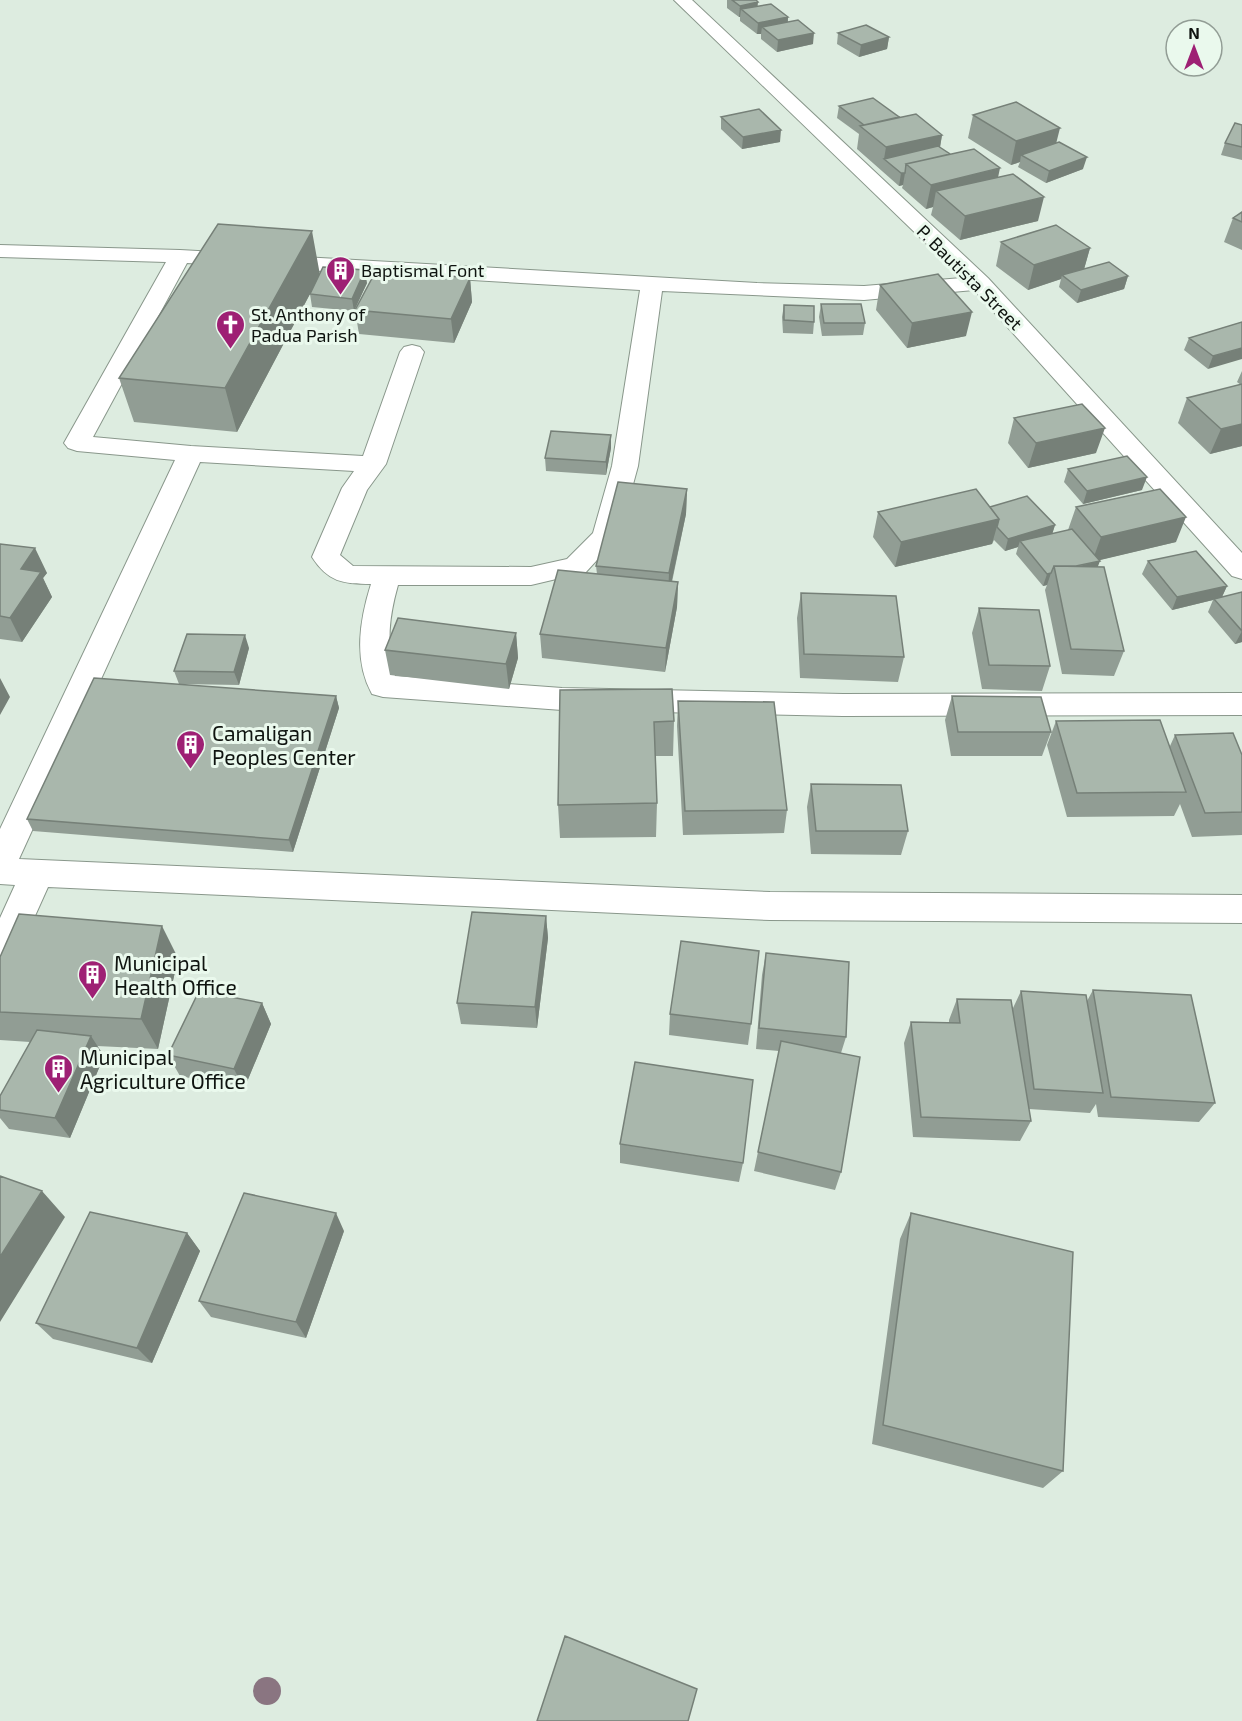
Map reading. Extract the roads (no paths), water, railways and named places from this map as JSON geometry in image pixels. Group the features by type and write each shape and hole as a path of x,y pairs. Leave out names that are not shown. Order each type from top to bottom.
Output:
{"street":[{"name":"P. Bautista Street","path":"682,0 980,284 1242,570"},
{"path":"0,251 180,256 757,290 864,293 980,284"},
{"path":"180,256 77,443 191,454 373,464"},
{"path":"412,352 373,464 355,488 326,556 346,575 531,576 576,566 606,536 625,466 652,284"},
{"path":"0,864 191,454"},
{"path":"387,576 378,607 374,653 382,687 574,700 843,705 1242,704"},
{"path":"0,871 770,906 1242,909"},
{"path":"0,957 37,873"}],"place":[{"name":"Baptismal Font","path":"340,296"},
{"name":"St. Anthony of Padua Parish","path":"230,350"},
{"name":"Camaligan Peoples Center","path":"191,770"},
{"name":"Municipal Health Office","path":"93,1000"},
{"name":"Municipal Agriculture Office","path":"59,1094"}]}
